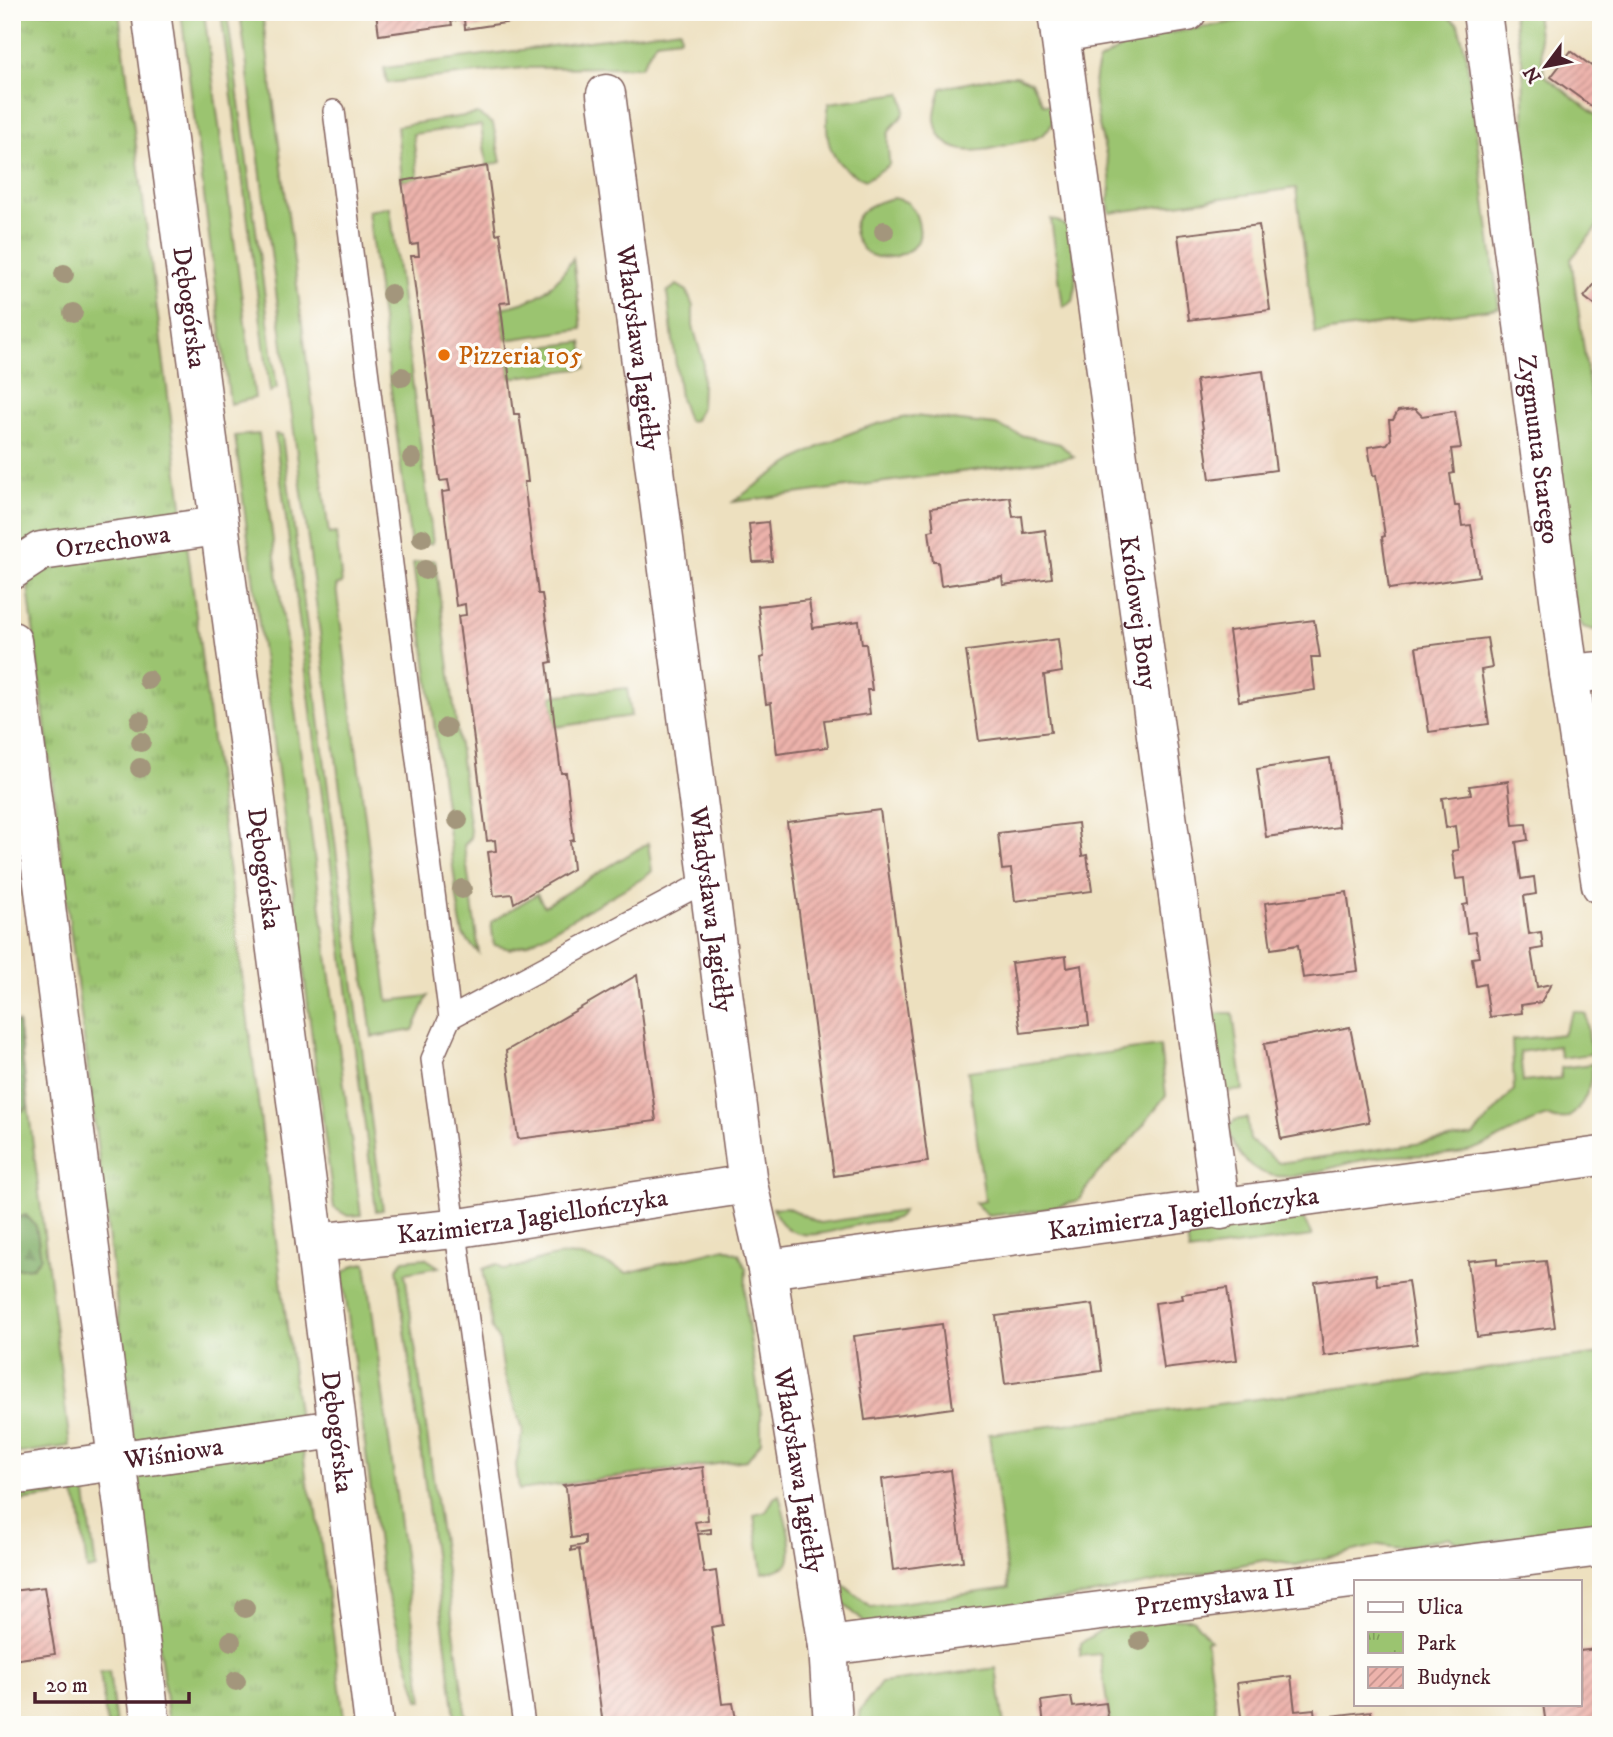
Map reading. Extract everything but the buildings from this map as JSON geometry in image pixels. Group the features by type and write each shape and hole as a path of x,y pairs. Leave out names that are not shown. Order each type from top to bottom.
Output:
{"street":[{"name":"Dębogórska","path":"151,12 314,1243 335,1429 374,1725"},
{"path":"1059,23 1187,12"},
{"name":"Zygmunta Starego","path":"1482,12 1585,672 1600,873"},
{"name":"Królowej Bony","path":"1059,23 1221,1210"},
{"name":"Władysława Jagiełły","path":"606,94 748,1184 767,1269 828,1646 832,1725"},
{"name":"Orzechowa","path":"12,570 41,551 218,526"},
{"path":"12,641 151,1725"},
{"name":"Kazimierza Jagiellończyka","path":"767,1269 1221,1210 1601,1156"},
{"name":"Kazimierza Jagiellończyka","path":"314,1243 453,1228 748,1184"},
{"name":"Wiśniowa","path":"12,1476 335,1429"},
{"name":"Przemysława II","path":"828,1646 1601,1547"}],"lane":[{"path":"334,111 450,1018 432,1059 453,1228 524,1725"},
{"path":"450,1018 708,880"}],"green space":[{"path":"12,12 119,12 307,1483 317,1512 345,1725 169,1725 12,458"},
{"path":"181,12 204,12 255,398 230,404"},
{"path":"221,12 227,12 277,388 270,392"},
{"path":"240,12 262,12 329,534 336,533 342,584 336,586 388,1001 428,996 413,1030 372,1037"},
{"path":"1442,12 1458,24 1466,54 1499,308 1315,333 1296,188 1110,213 1110,175 1095,103 1095,74 1099,61 1127,44 1147,37 1286,13"},
{"path":"1512,12 1536,12 1544,75 1601,119 1601,222 1571,259 1601,468 1601,632 1583,627 1575,613 1527,210 1523,64"},
{"path":"680,29 681,38 656,41 641,67 523,68 387,83 384,68"},
{"path":"1002,76 1016,76 1031,82 1043,104 1054,106 1054,116 1047,131 1033,139 984,150 962,150 944,141 935,120 941,88"},
{"path":"901,93 905,108 888,135 889,165 866,180 844,167 831,150 827,129 829,103"},
{"path":"478,114 493,124 501,162 487,166 481,125 413,134 418,179 402,181 397,126"},
{"path":"894,198 906,202 912,208 917,218 918,240 911,249 897,256 874,256 862,248 856,238 856,221 867,208"},
{"path":"390,207 433,543 411,546 368,211"},
{"path":"1051,219 1069,230 1074,247 1073,301 1063,307"},
{"path":"573,258 582,329 505,340 501,308 535,298 559,278"},
{"path":"677,285 687,291 693,307 693,326 703,361 701,407 695,420 688,421 680,398 667,292"},
{"path":"582,342 586,368 510,378 506,351"},
{"path":"914,416 996,425 1020,435 1060,444 1074,457 733,502 775,472 818,447 864,428"},
{"path":"259,434 361,1215 348,1216 334,1208 235,436"},
{"path":"275,434 282,435 383,1210 376,1211"},
{"path":"435,560 471,838 464,845 479,953 463,935 460,920 413,563"},
{"path":"627,688 631,716 555,727 551,696"},
{"path":"648,843 652,871 645,877 528,944 510,949 494,945 491,922 537,894 544,906"},
{"path":"1574,1011 1586,1014 1591,1054 1561,1058 1558,1046 1520,1052 1523,1082 1561,1078 1561,1068 1592,1064 1586,1095 1581,1105 1566,1118 1547,1116 1463,1152 1372,1158 1308,1174 1288,1176 1270,1175 1253,1167 1239,1152 1227,1128 1235,1120 1247,1118 1250,1140 1279,1163 1473,1136 1514,1090 1512,1040 1563,1034"},
{"path":"1233,1013 1243,1090 1218,1093 1208,1017"},
{"path":"18,1022 70,1446 12,1454 12,1023"},
{"path":"18,1022 28,1107 12,1118 12,1023"},
{"path":"1160,1046 1166,1095 1130,1142 1096,1175 1078,1201 1042,1210 988,1216 975,1203 985,1201 968,1071"},
{"path":"786,1207 820,1223 903,1211 899,1217 887,1221 807,1234 793,1232 782,1223 773,1208"},
{"path":"1291,1213 1304,1220 1312,1236 1189,1252 1186,1225"},
{"path":"26,1215 36,1226 41,1257 33,1267 12,1269 12,1220"},
{"path":"725,1248 739,1254 746,1269 745,1303 761,1414 761,1442 747,1460 519,1490 516,1465 523,1431 504,1374 499,1341 492,1329 483,1269 497,1264 504,1270 546,1258 571,1255 600,1262 627,1273"},
{"path":"425,1258 439,1267 405,1273 467,1725 456,1725 397,1268 404,1260"},
{"path":"366,1263 423,1701 419,1700 382,1575 343,1277 343,1273 355,1265"},
{"path":"1601,1354 1601,1522 1474,1545 1454,1541 1449,1537 1400,1548 1379,1545 1296,1565 1265,1560 1096,1594 869,1627 841,1601 838,1589 842,1584 871,1607 1009,1588 989,1434"},
{"path":"84,1480 96,1568 87,1570 80,1510 73,1494 12,1502 12,1494"},
{"path":"779,1495 788,1530 790,1557 783,1567 762,1573 754,1515 766,1512 774,1498"},
{"path":"1141,1618 1193,1619 1210,1640 1206,1641 1218,1725 1110,1725 1100,1654 1080,1656 1081,1643 1107,1626"},
{"path":"996,1668 1004,1725 861,1725 859,1712 881,1683"},
{"path":"109,1671 116,1725 107,1725 100,1672"}],"place":[{"name":"Pizzeria 105","path":"444,355"}]}
